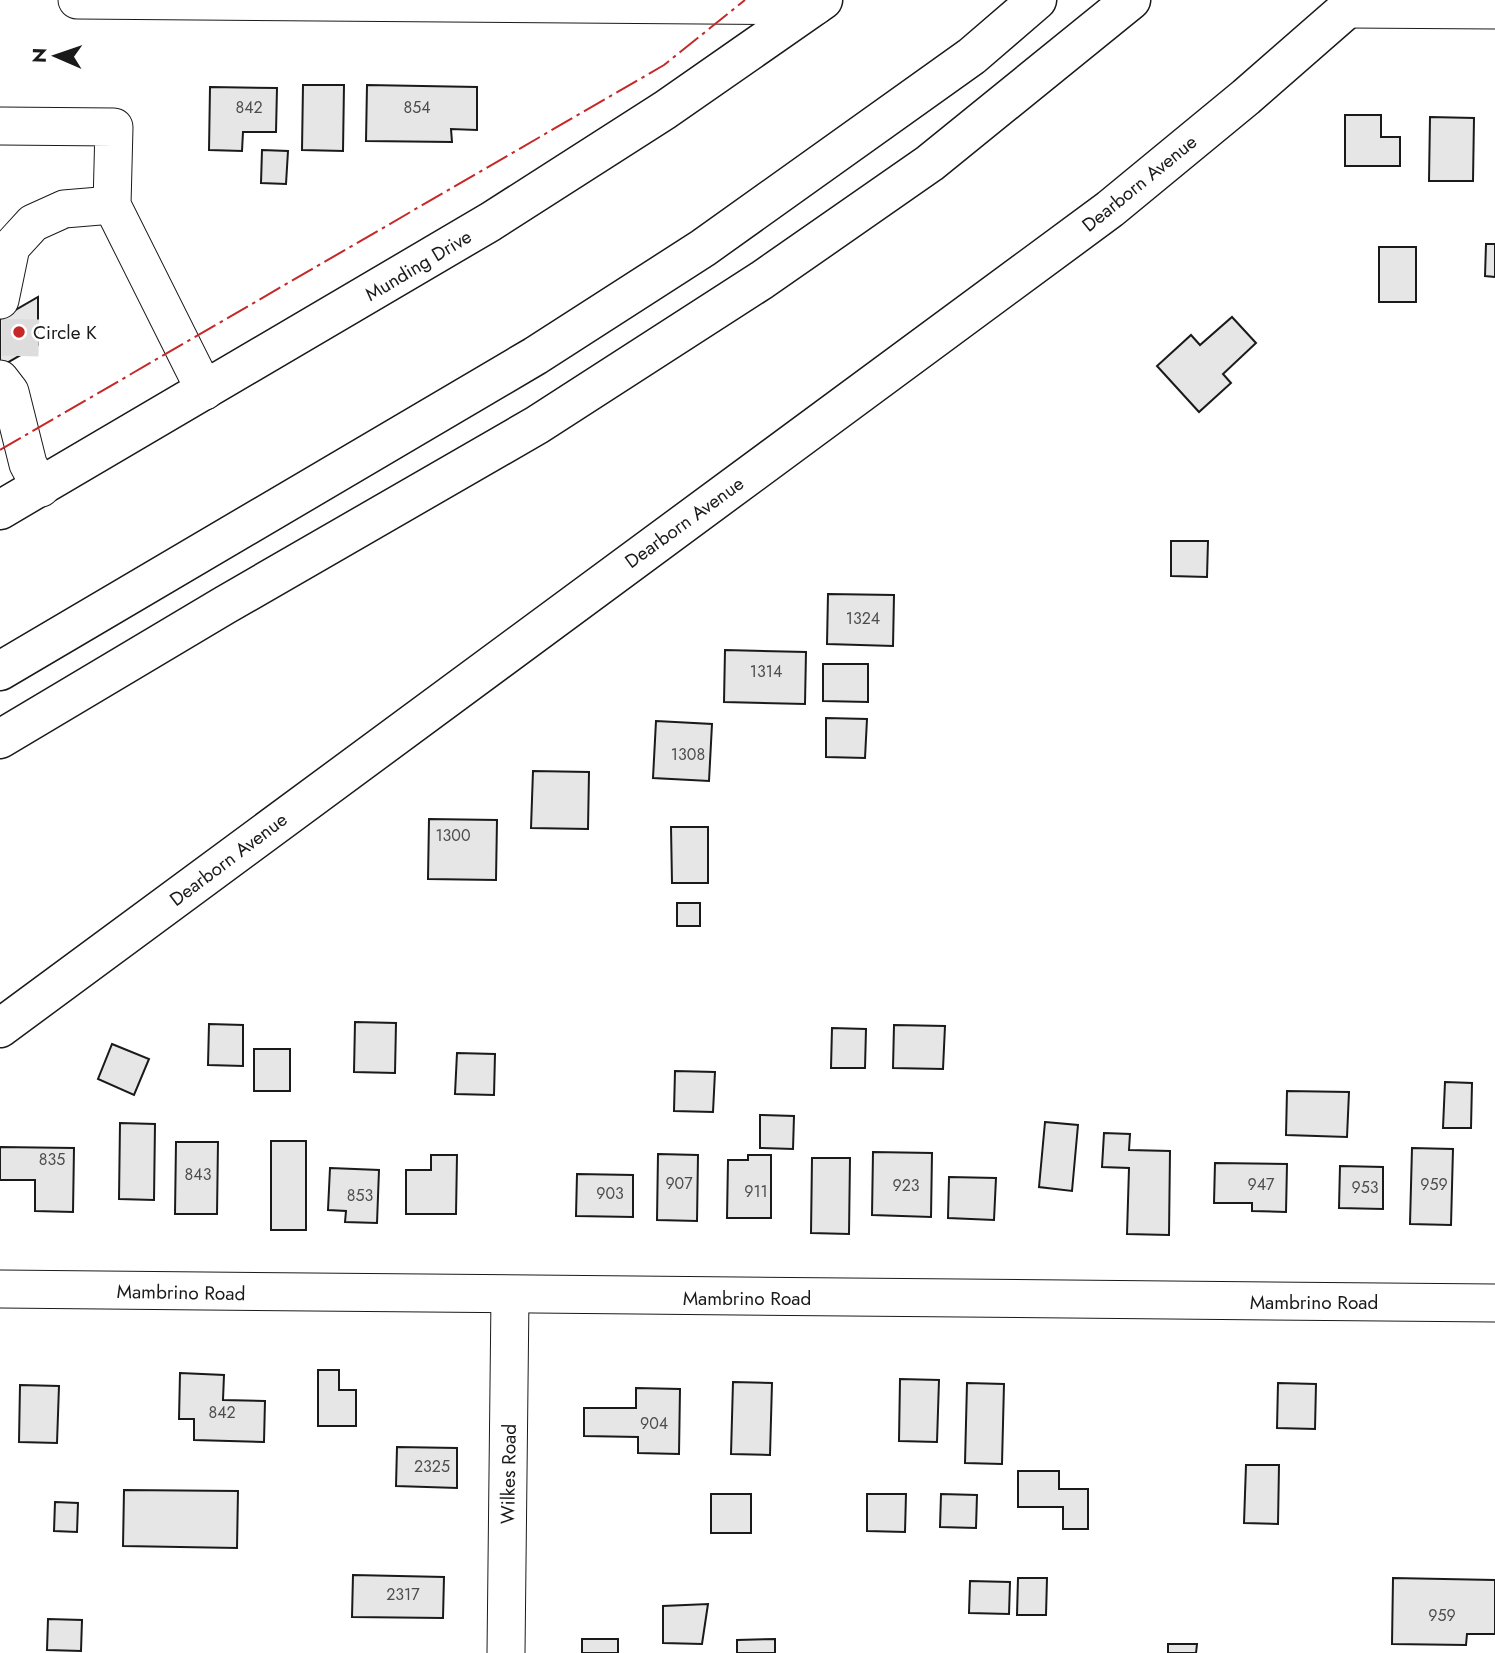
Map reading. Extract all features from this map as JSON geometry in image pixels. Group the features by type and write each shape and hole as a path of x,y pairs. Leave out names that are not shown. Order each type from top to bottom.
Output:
{"main road":[{"path":"0,671 535,356 703,248 972,56 1037,0"},
{"path":"0,739 225,605 537,425 762,280 930,163 1131,0"},
{"name":"Munding Drive","path":"0,510 490,222 665,110 819,3"},
{"name":"Dearborn Avenue","path":"0,1028 1110,209 1352,5"}],"street":[{"path":"77,0 819,3"},
{"path":"1352,5 1495,10"},
{"path":"0,126 114,127 112,205 205,391"},
{"path":"8,298 11,247 33,223 64,209 112,205"},
{"path":"9,392 28,464 41,488"},
{"name":"Mambrino Road","path":"0,1289 510,1296 1495,1303"},
{"name":"Wilkes Road","path":"506,1653 510,1296"}],"building":[{"path":"303,85 344,85 343,151 302,150"},
{"path":"367,85 477,87 477,130 451,129 452,142 366,141"},
{"path":"210,87 277,88 276,132 243,132 242,151 209,150"},
{"path":"1345,115 1381,115 1381,137 1400,137 1400,166 1345,166"},
{"path":"1430,117 1474,118 1473,181 1429,181"},
{"path":"262,150 288,151 286,184 261,183"},
{"path":"1486,244 1495,244 1495,277 1485,276"},
{"path":"1379,247 1416,247 1416,302 1379,302"},
{"name":"Circle K","path":"38,297 38,345 0,367 0,319"},
{"path":"1232,317 1256,343 1223,374 1231,383 1199,412 1157,366 1191,335 1200,345"},
{"path":"1171,541 1208,541 1207,577 1171,576"},
{"path":"828,594 894,595 893,646 827,644"},
{"path":"725,650 806,652 805,704 724,702"},
{"path":"823,664 868,664 868,702 823,701"},
{"path":"826,718 867,719 865,758 826,757"},
{"path":"656,721 712,724 709,781 653,778"},
{"path":"533,771 589,772 588,829 531,828"},
{"path":"429,819 497,820 496,880 428,879"},
{"path":"671,827 708,827 708,883 672,883"},
{"path":"677,903 700,903 700,926 677,926"},
{"path":"355,1022 396,1023 395,1073 354,1072"},
{"path":"209,1024 243,1025 243,1066 208,1065"},
{"path":"894,1025 945,1026 943,1069 893,1068"},
{"path":"832,1028 866,1029 865,1068 831,1068"},
{"path":"112,1044 149,1059 134,1095 98,1079"},
{"path":"254,1049 290,1049 290,1091 254,1091"},
{"path":"457,1053 495,1054 494,1095 455,1094"},
{"path":"675,1071 715,1072 713,1112 674,1111"},
{"path":"1445,1082 1472,1083 1471,1128 1443,1128"},
{"path":"1287,1091 1349,1092 1347,1137 1286,1135"},
{"path":"760,1115 794,1116 793,1149 760,1148"},
{"path":"1045,1122 1078,1125 1072,1191 1039,1187"},
{"path":"120,1123 155,1124 154,1200 119,1199"},
{"path":"1104,1133 1130,1134 1129,1150 1170,1151 1169,1235 1127,1234 1129,1168 1102,1167"},
{"path":"271,1141 306,1141 306,1230 271,1230"},
{"path":"176,1142 218,1142 217,1214 175,1214"},
{"path":"0,1147 74,1148 73,1212 35,1211 35,1180 0,1180"},
{"path":"1412,1148 1453,1149 1451,1225 1410,1224"},
{"path":"873,1152 932,1153 931,1217 872,1215"},
{"path":"658,1154 698,1155 697,1221 657,1220"},
{"path":"431,1155 457,1155 456,1214 406,1214 406,1170 431,1170"},
{"path":"748,1155 771,1155 771,1218 727,1218 728,1160 748,1160"},
{"path":"812,1158 850,1158 849,1234 811,1233"},
{"path":"1215,1163 1287,1164 1286,1212 1252,1211 1252,1203 1214,1203"},
{"path":"1340,1166 1383,1167 1383,1209 1339,1208"},
{"path":"330,1168 379,1170 377,1223 345,1222 346,1211 328,1210"},
{"path":"577,1174 633,1175 633,1217 576,1216"},
{"path":"949,1177 996,1178 994,1220 948,1218"},
{"path":"318,1370 339,1370 339,1390 356,1390 356,1426 318,1426"},
{"path":"180,1373 224,1375 223,1400 265,1401 264,1442 194,1440 194,1419 179,1419"},
{"path":"900,1379 939,1380 937,1442 899,1441"},
{"path":"733,1382 772,1383 770,1455 731,1454"},
{"path":"967,1383 1004,1384 1002,1464 965,1463"},
{"path":"1278,1383 1316,1384 1315,1429 1277,1428"},
{"path":"20,1385 59,1386 57,1443 19,1442"},
{"path":"636,1388 680,1389 679,1454 638,1453 638,1437 584,1436 584,1408 636,1408"},
{"path":"397,1447 457,1448 457,1488 396,1486"},
{"path":"1246,1465 1279,1465 1278,1524 1244,1523"},
{"path":"1018,1471 1059,1471 1059,1489 1088,1489 1088,1529 1063,1529 1063,1507 1018,1507"},
{"path":"124,1490 238,1491 237,1548 123,1546"},
{"path":"711,1494 751,1494 751,1533 711,1533"},
{"path":"867,1494 906,1494 905,1532 867,1531"},
{"path":"941,1494 977,1495 976,1528 940,1527"},
{"path":"55,1502 78,1503 77,1532 54,1531"},
{"path":"353,1575 444,1577 443,1618 352,1617"},
{"path":"1018,1578 1047,1578 1046,1615 1017,1615"},
{"path":"1393,1578 1495,1580 1495,1634 1467,1634 1466,1645 1392,1644"},
{"path":"970,1581 1010,1582 1009,1614 969,1613"},
{"path":"708,1604 702,1644 663,1643 663,1606"},
{"path":"48,1619 82,1620 81,1651 47,1650"},
{"path":"582,1639 618,1639 618,1653 582,1653"},
{"path":"775,1639 775,1653 737,1653 737,1640"},
{"path":"1168,1644 1197,1644 1196,1653 1168,1653"}],"tunnel":[{"path":"20,356 21,307"}],"power":[{"path":"0,450 664,65 745,0"}],"place":[{"name":"Circle K","path":"19,332"}]}
